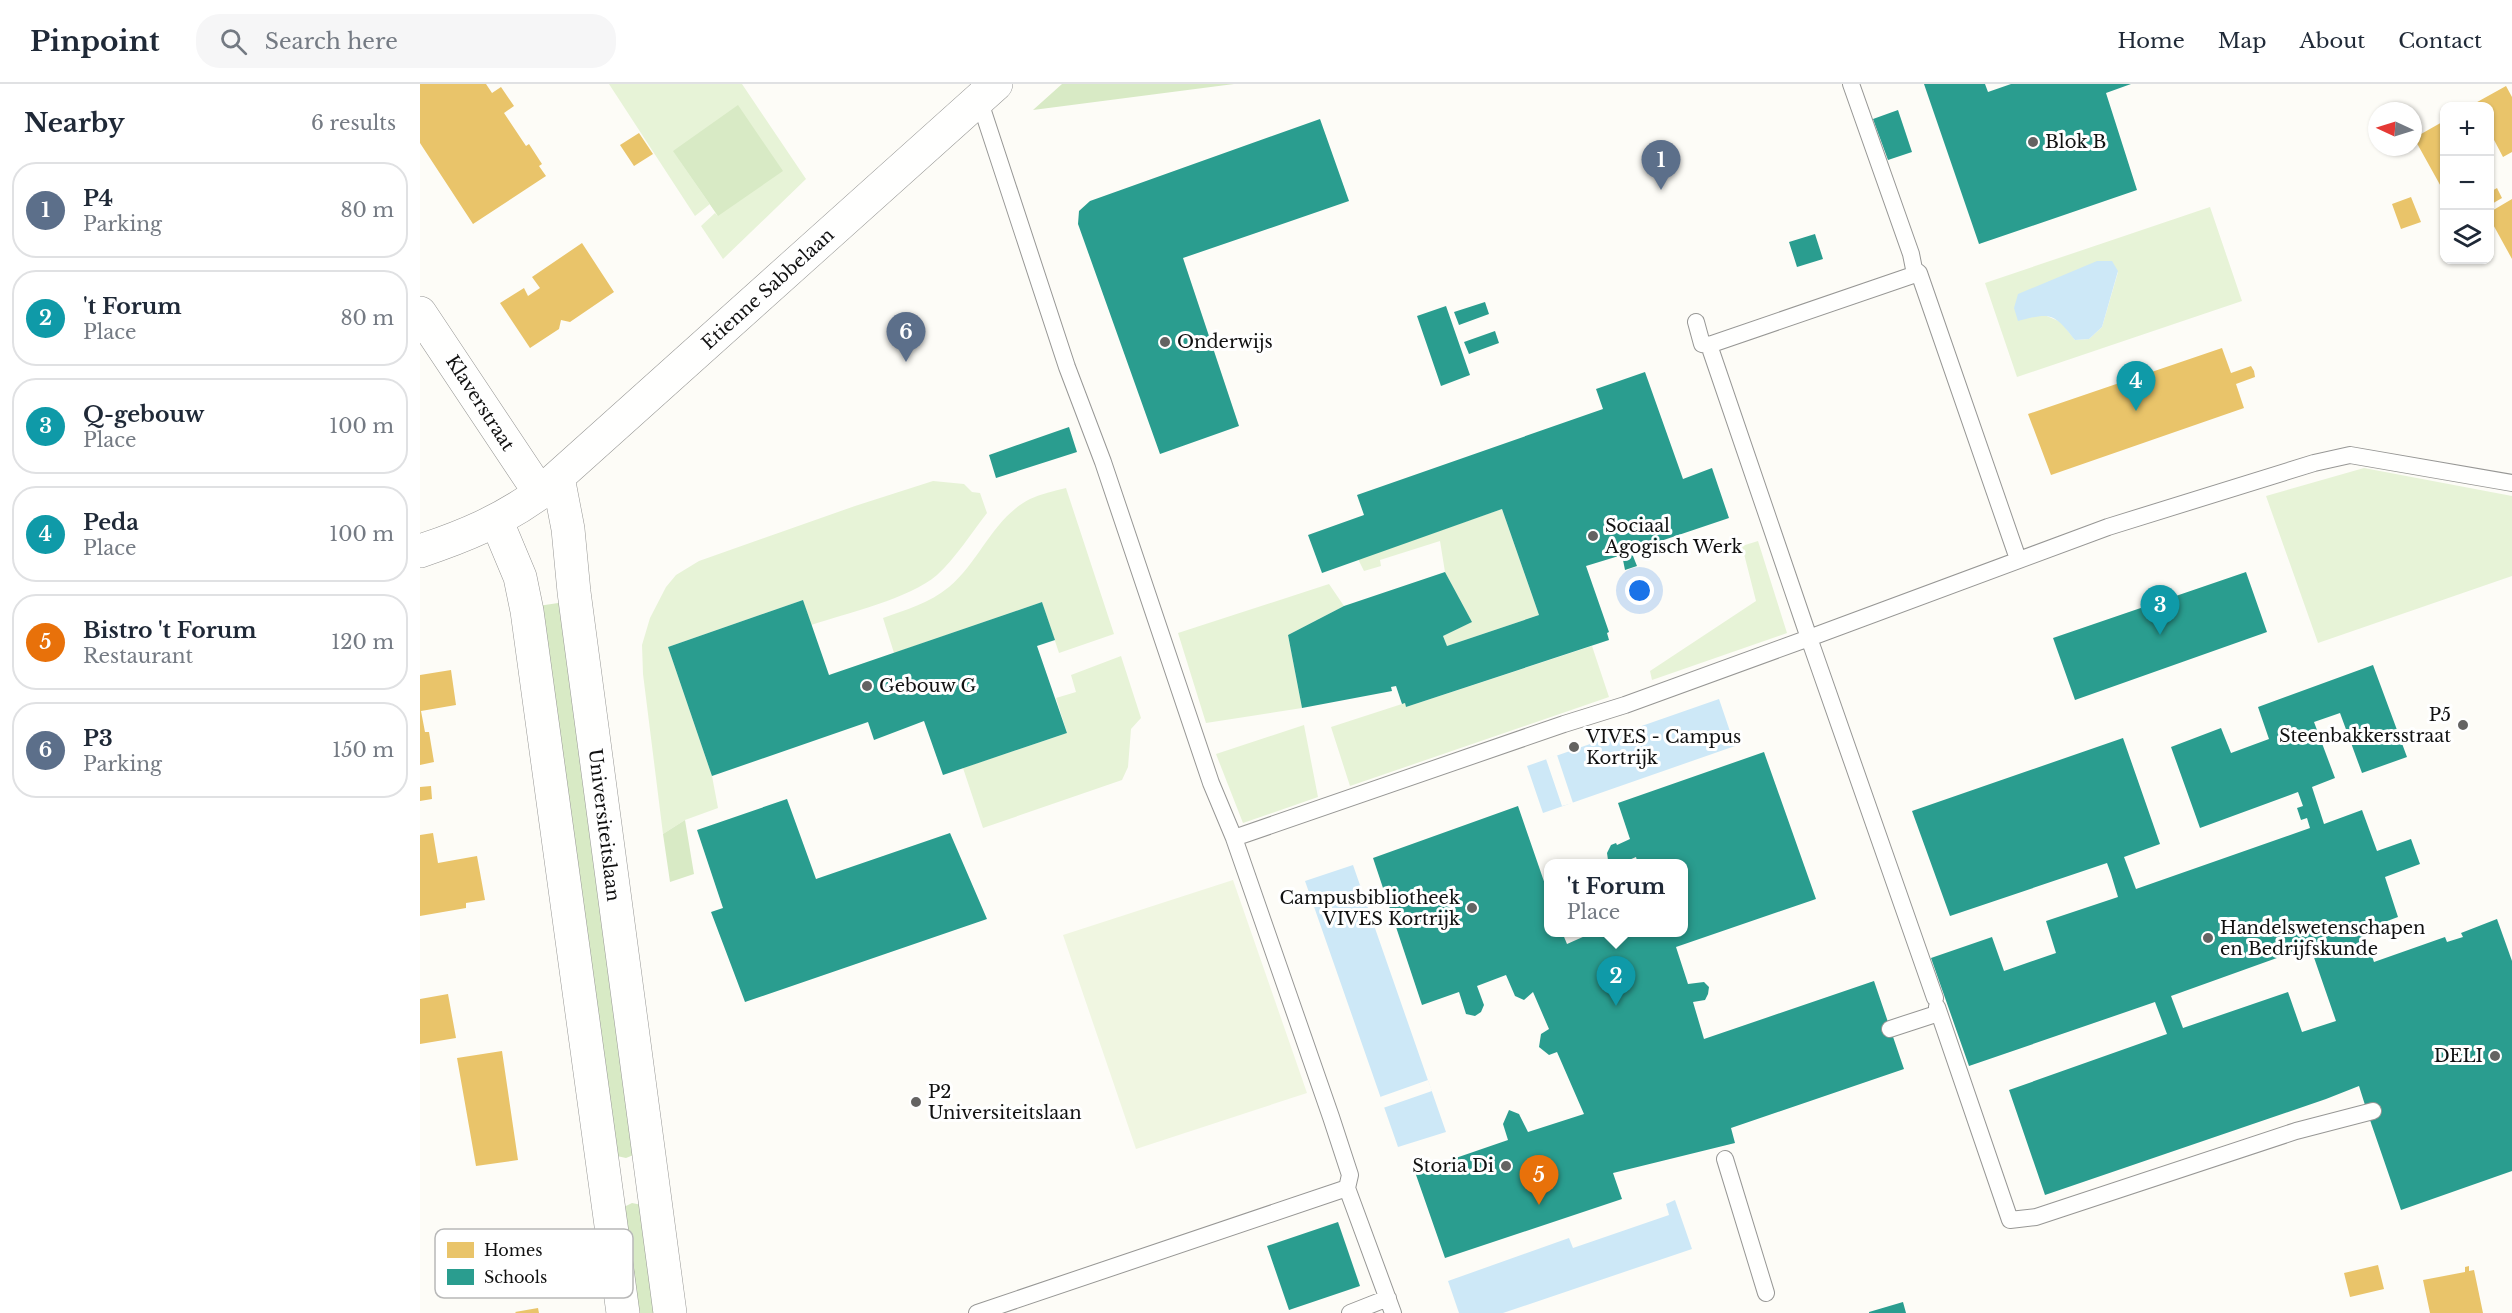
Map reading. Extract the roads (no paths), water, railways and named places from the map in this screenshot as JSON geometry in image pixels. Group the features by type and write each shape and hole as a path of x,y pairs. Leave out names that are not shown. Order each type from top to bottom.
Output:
{"street":[{"name":"Etienne Sabbelaan","path":"420,550 459,538 498,522 549,485 987,91"},
{"name":"Klaverstraat","path":"420,313 549,485"},
{"name":"Universiteitslaan","path":"549,485 568,529 607,845 670,1313"},
{"path":"498,522 520,577 527,611 612,1229"},
{"path":"605,1179 652,1173"},
{"path":"621,1298 623,1313"}],"lane":[{"path":"1851,84 1911,254 1914,269 1919,273 2018,559"},
{"path":"987,91 1067,367 1107,474 1211,783 1234,838 1350,1175 1347,1188 1391,1306 1350,1313"},
{"path":"1696,322 1702,344 1709,345 1919,273"},
{"path":"1709,345 2010,1220 2036,1217 2296,1131 2373,1111"},
{"path":"1234,838 1625,705 2108,527 2314,463 2350,455 2512,483"},
{"path":"1890,1029 1937,1006"},
{"path":"1725,1159 1766,1293"},
{"path":"977,1313 1347,1188"}],"water":[{"path":"2097,261 2112,261 2118,271 2102,327 2089,339 2075,340 2062,324 2051,317 2038,316 2018,321 2014,308 2018,294"},
{"path":"1719,699 1735,746 1543,813 1527,766"},
{"path":"1353,865 1446,1132 1398,1147 1305,881"},
{"path":"1675,1200 1692,1249 1503,1313 1459,1313 1448,1281 1569,1238 1573,1248 1669,1215 1666,1204"}],"place":[{"name":"Blok B","path":"2033,142"},
{"name":"P4","path":"1661,190"},
{"name":"Onderwijs","path":"1165,342"},
{"name":"P3","path":"906,362"},
{"name":"Peda","path":"2136,411"},
{"name":"Sociaal Agogisch Werk","path":"1593,536"},
{"name":"Q-gebouw","path":"2160,635"},
{"name":"Gebouw G","path":"867,686"},
{"name":"P5 Steenbakkersstraat","path":"2463,725"},
{"name":"VIVES - Campus Kortrijk","path":"1574,747"},
{"name":"Campusbibliotheek VIVES Kortrijk","path":"1472,908"},
{"name":"Handelswetenschapen en Bedrijfskunde","path":"2208,938"},
{"name":"'t Forum","path":"1616,1006"},
{"name":"DELI","path":"2495,1056"},
{"name":"P2 Universiteitslaan","path":"916,1102"},
{"name":"Storia Di","path":"1506,1166"},
{"name":"Bistro 't Forum","path":"1539,1205"}]}
